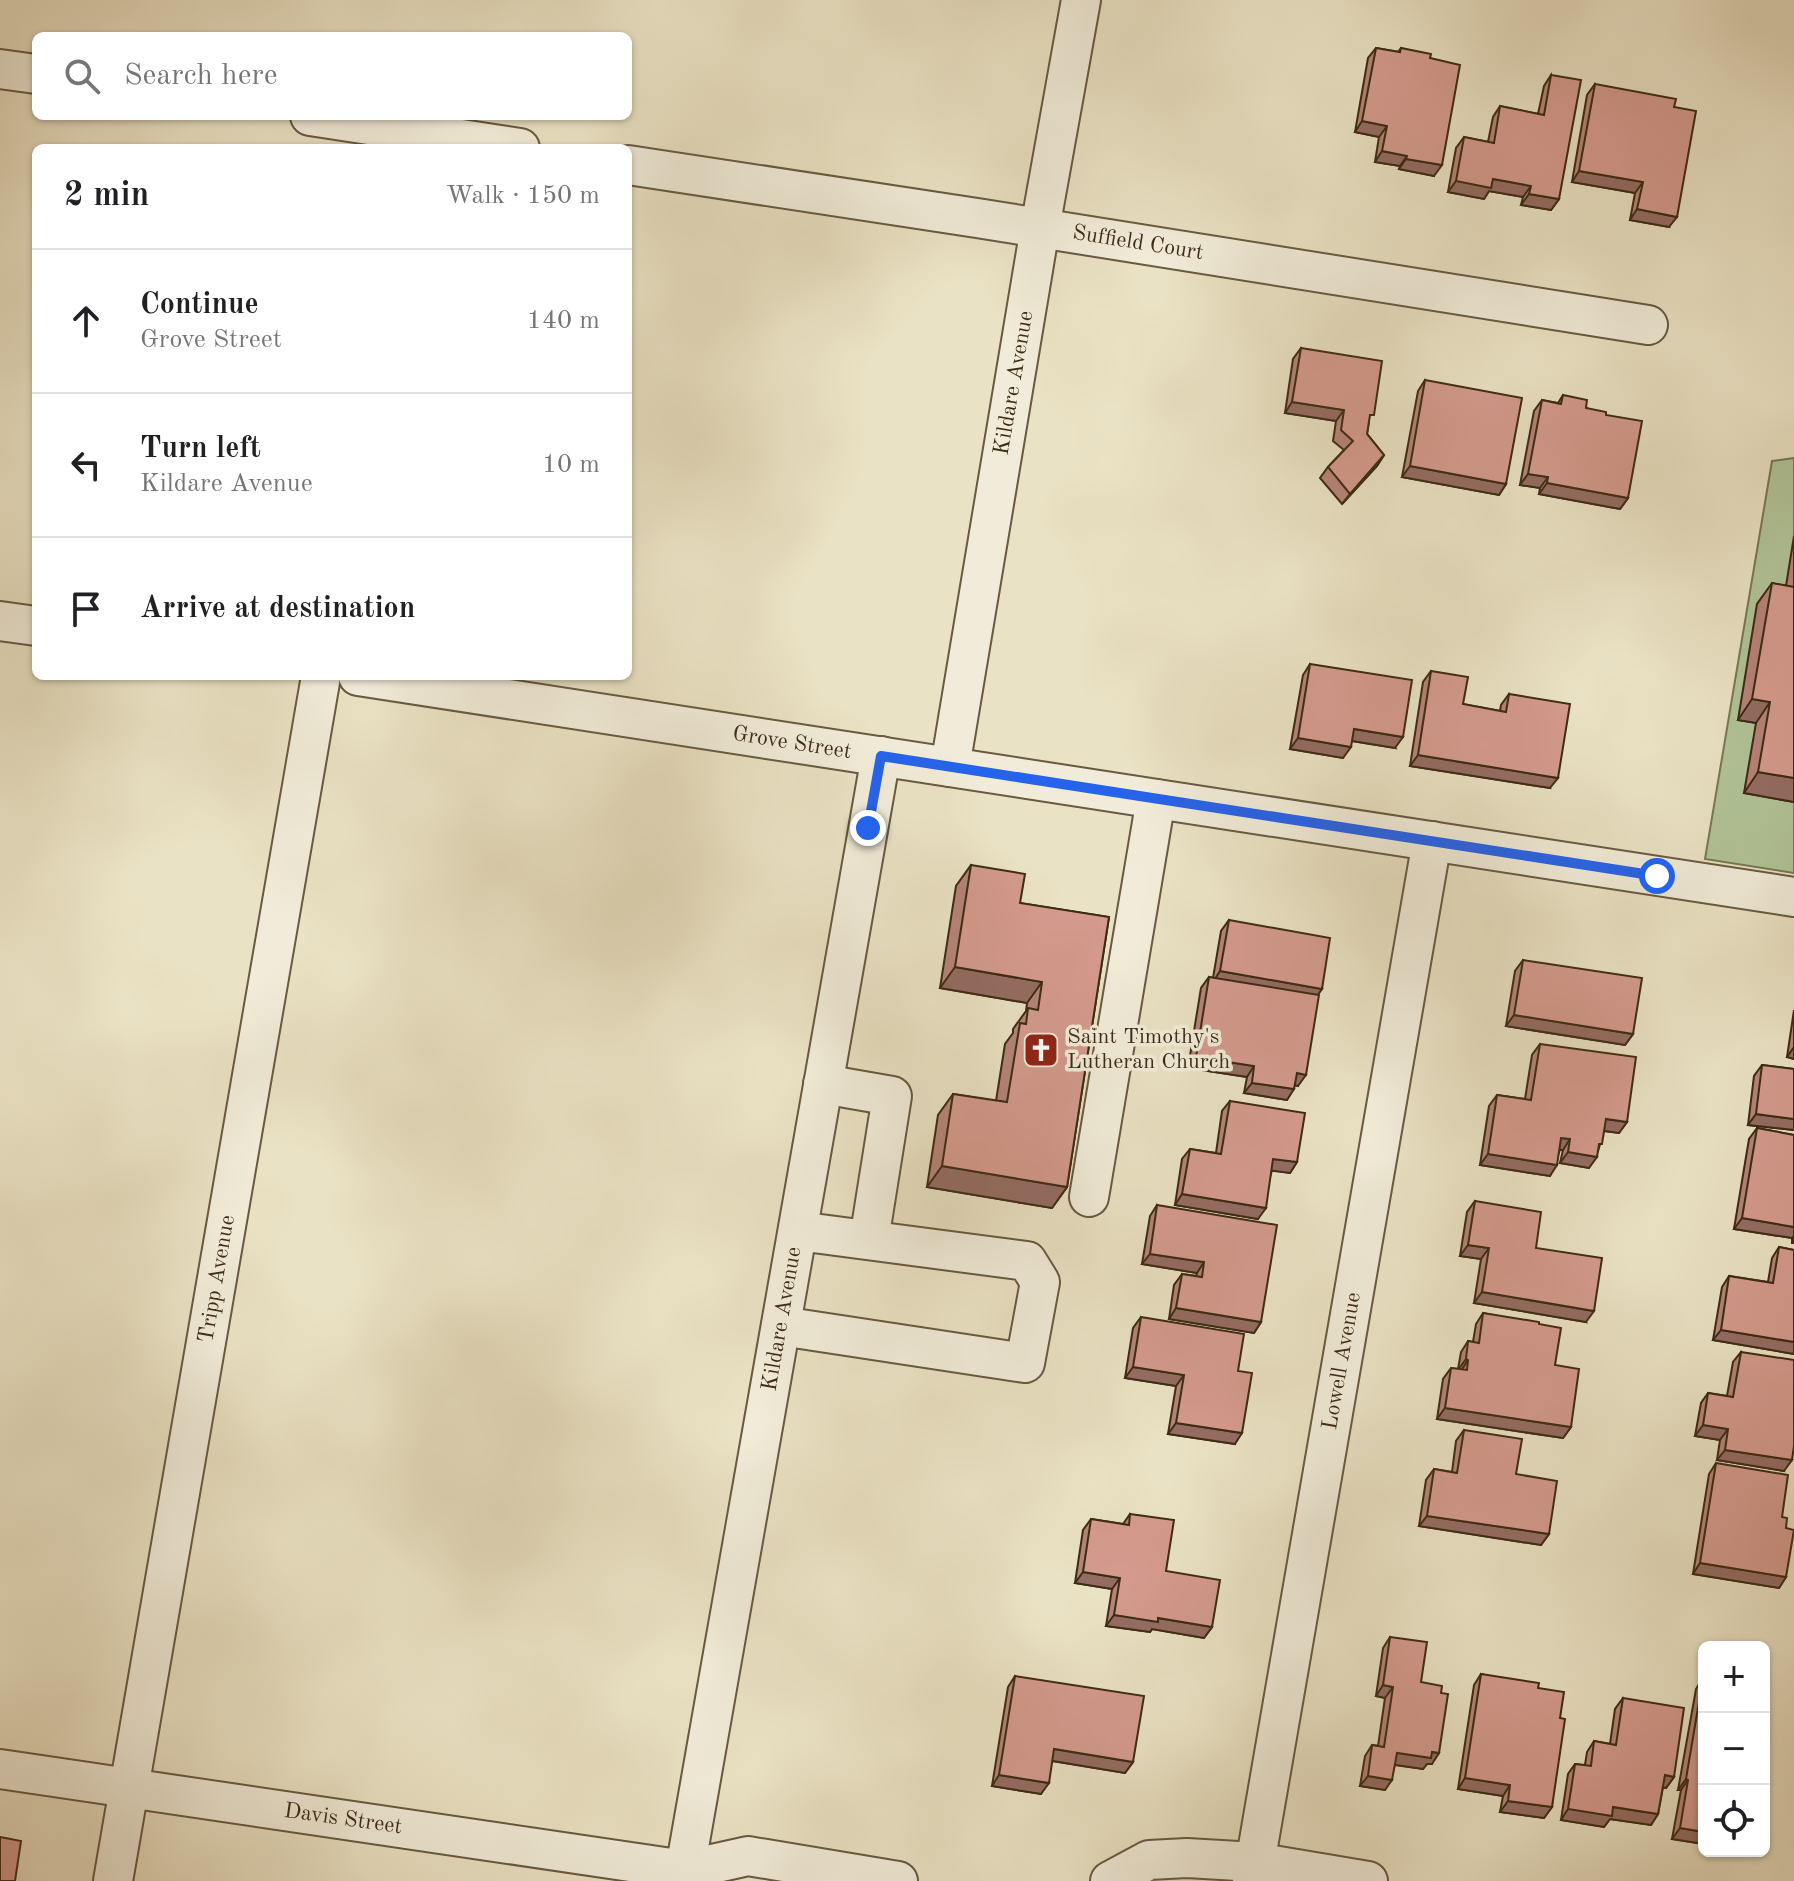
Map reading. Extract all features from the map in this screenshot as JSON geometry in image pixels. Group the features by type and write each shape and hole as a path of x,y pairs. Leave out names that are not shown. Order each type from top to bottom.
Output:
{"street":[{"name":"Kildare Avenue","path":"950,767 1081,0"},
{"path":"0,69 32,73"},
{"path":"336,120 494,144"},
{"name":"Suffield Court","path":"632,166 1648,325"},
{"path":"0,621 32,625"},
{"name":"Tripp Avenue","path":"113,1881 320,680"},
{"name":"Grove Street","path":"384,680 1794,897"},
{"name":"Kildare Avenue","path":"689,1877 881,756"},
{"path":"1089,1197 1156,799"},
{"name":"Lowell Avenue","path":"1254,1872 1432,841"},
{"path":"823,1084 892,1096 869,1240"},
{"path":"781,1326 1025,1363 1040,1282 1027,1261 798,1231"},
{"name":"Davis Street","path":"0,1769 689,1877 748,1856 898,1881"},
{"path":"1110,1881 1149,1860 1187,1858 1254,1872 1368,1881"}],"green space":[{"path":"1794,458 1794,873 1705,859 1772,461"}],"building":[{"path":"1376,48 1400,52 1401,48 1431,54 1430,58 1460,65 1442,165 1382,151 1387,126 1362,121"},
{"path":"1551,75 1581,80 1559,199 1529,194 1531,186 1493,179 1491,188 1456,181 1464,137 1494,143 1500,106 1544,115"},
{"path":"1595,84 1676,99 1674,107 1696,111 1677,217 1637,209 1643,182 1579,171"},
{"path":"1301,348 1382,361 1374,415 1370,415 1367,434 1384,455 1350,494 1328,467 1353,441 1341,430 1344,410 1292,402"},
{"path":"1425,380 1522,398 1506,484 1410,466"},
{"path":"1563,395 1587,400 1586,408 1606,412 1606,415 1642,421 1628,498 1547,483 1548,477 1528,474 1542,400 1561,404"},
{"path":"1772,583 1794,587 1794,778 1758,772 1770,702 1752,699"},
{"path":"1310,664 1412,680 1403,737 1354,729 1351,747 1298,738"},
{"path":"1431,671 1468,677 1463,704 1506,712 1509,694 1570,704 1558,778 1418,755"},
{"name":"Saint Timothy's Lutheran Church","path":"971,865 1025,874 1020,903 1109,917 1067,1187 942,1166 953,1094 1007,1102 1020,1023 1026,1024 1028,1008 1038,1010 1042,982 955,967"},
{"path":"1229,920 1330,938 1322,989 1220,971"},
{"path":"1523,960 1642,978 1633,1034 1514,1015"},
{"path":"1209,977 1319,995 1306,1075 1297,1073 1294,1089 1252,1083 1254,1066 1196,1057"},
{"path":"1540,1044 1636,1057 1627,1122 1606,1119 1597,1157 1568,1152 1570,1139 1561,1138 1557,1165 1488,1154 1497,1095 1531,1100"},
{"path":"1762,1065 1794,1069 1794,1119 1756,1114"},
{"path":"1230,1101 1305,1113 1297,1162 1273,1159 1266,1208 1182,1194 1190,1149 1221,1154"},
{"path":"1757,1128 1794,1135 1794,1227 1742,1218"},
{"path":"1475,1201 1541,1212 1536,1248 1602,1258 1594,1311 1482,1292 1489,1248 1468,1245"},
{"path":"1157,1205 1277,1225 1261,1322 1176,1308 1182,1274 1202,1277 1204,1262 1150,1254"},
{"path":"1779,1247 1794,1250 1794,1342 1721,1330 1729,1276 1773,1283"},
{"path":"1483,1313 1561,1328 1555,1365 1579,1369 1571,1427 1445,1408 1451,1368 1467,1370 1468,1341 1479,1343"},
{"path":"1141,1317 1244,1334 1238,1371 1252,1373 1242,1433 1176,1423 1184,1375 1133,1367"},
{"path":"1741,1352 1794,1360 1792,1460 1725,1450 1728,1429 1703,1425 1708,1393 1733,1397"},
{"path":"1464,1430 1522,1439 1516,1474 1557,1481 1549,1534 1427,1516 1434,1469 1457,1473"},
{"path":"1716,1463 1788,1475 1782,1517 1787,1518 1786,1528 1794,1530 1786,1577 1700,1563"},
{"path":"1130,1514 1174,1520 1166,1571 1220,1580 1212,1627 1114,1615 1120,1578 1083,1572 1091,1519 1129,1525"},
{"path":"1390,1637 1427,1642 1421,1682 1442,1686 1441,1693 1448,1694 1439,1753 1432,1752 1431,1758 1397,1753 1392,1780 1368,1776 1372,1745 1384,1747 1393,1687 1383,1685"},
{"path":"1481,1674 1539,1683 1538,1688 1564,1692 1560,1718 1565,1719 1552,1807 1508,1801 1510,1785 1465,1778"},
{"path":"1015,1676 1144,1696 1133,1762 1054,1749 1049,1783 999,1775"},
{"path":"1623,1698 1684,1708 1674,1777 1665,1775 1658,1814 1613,1807 1612,1816 1568,1809 1575,1764 1591,1766 1594,1741 1616,1745"},
{"path":"1698,1708 1698,1831 1680,1828"},
{"path":"0,1837 21,1841 15,1881 0,1881"}],"place":[{"name":"Saint Timothy's Lutheran Church","path":"1041,1050"}],"route":[{"path":"868,828 881,756 1657,876"}]}
